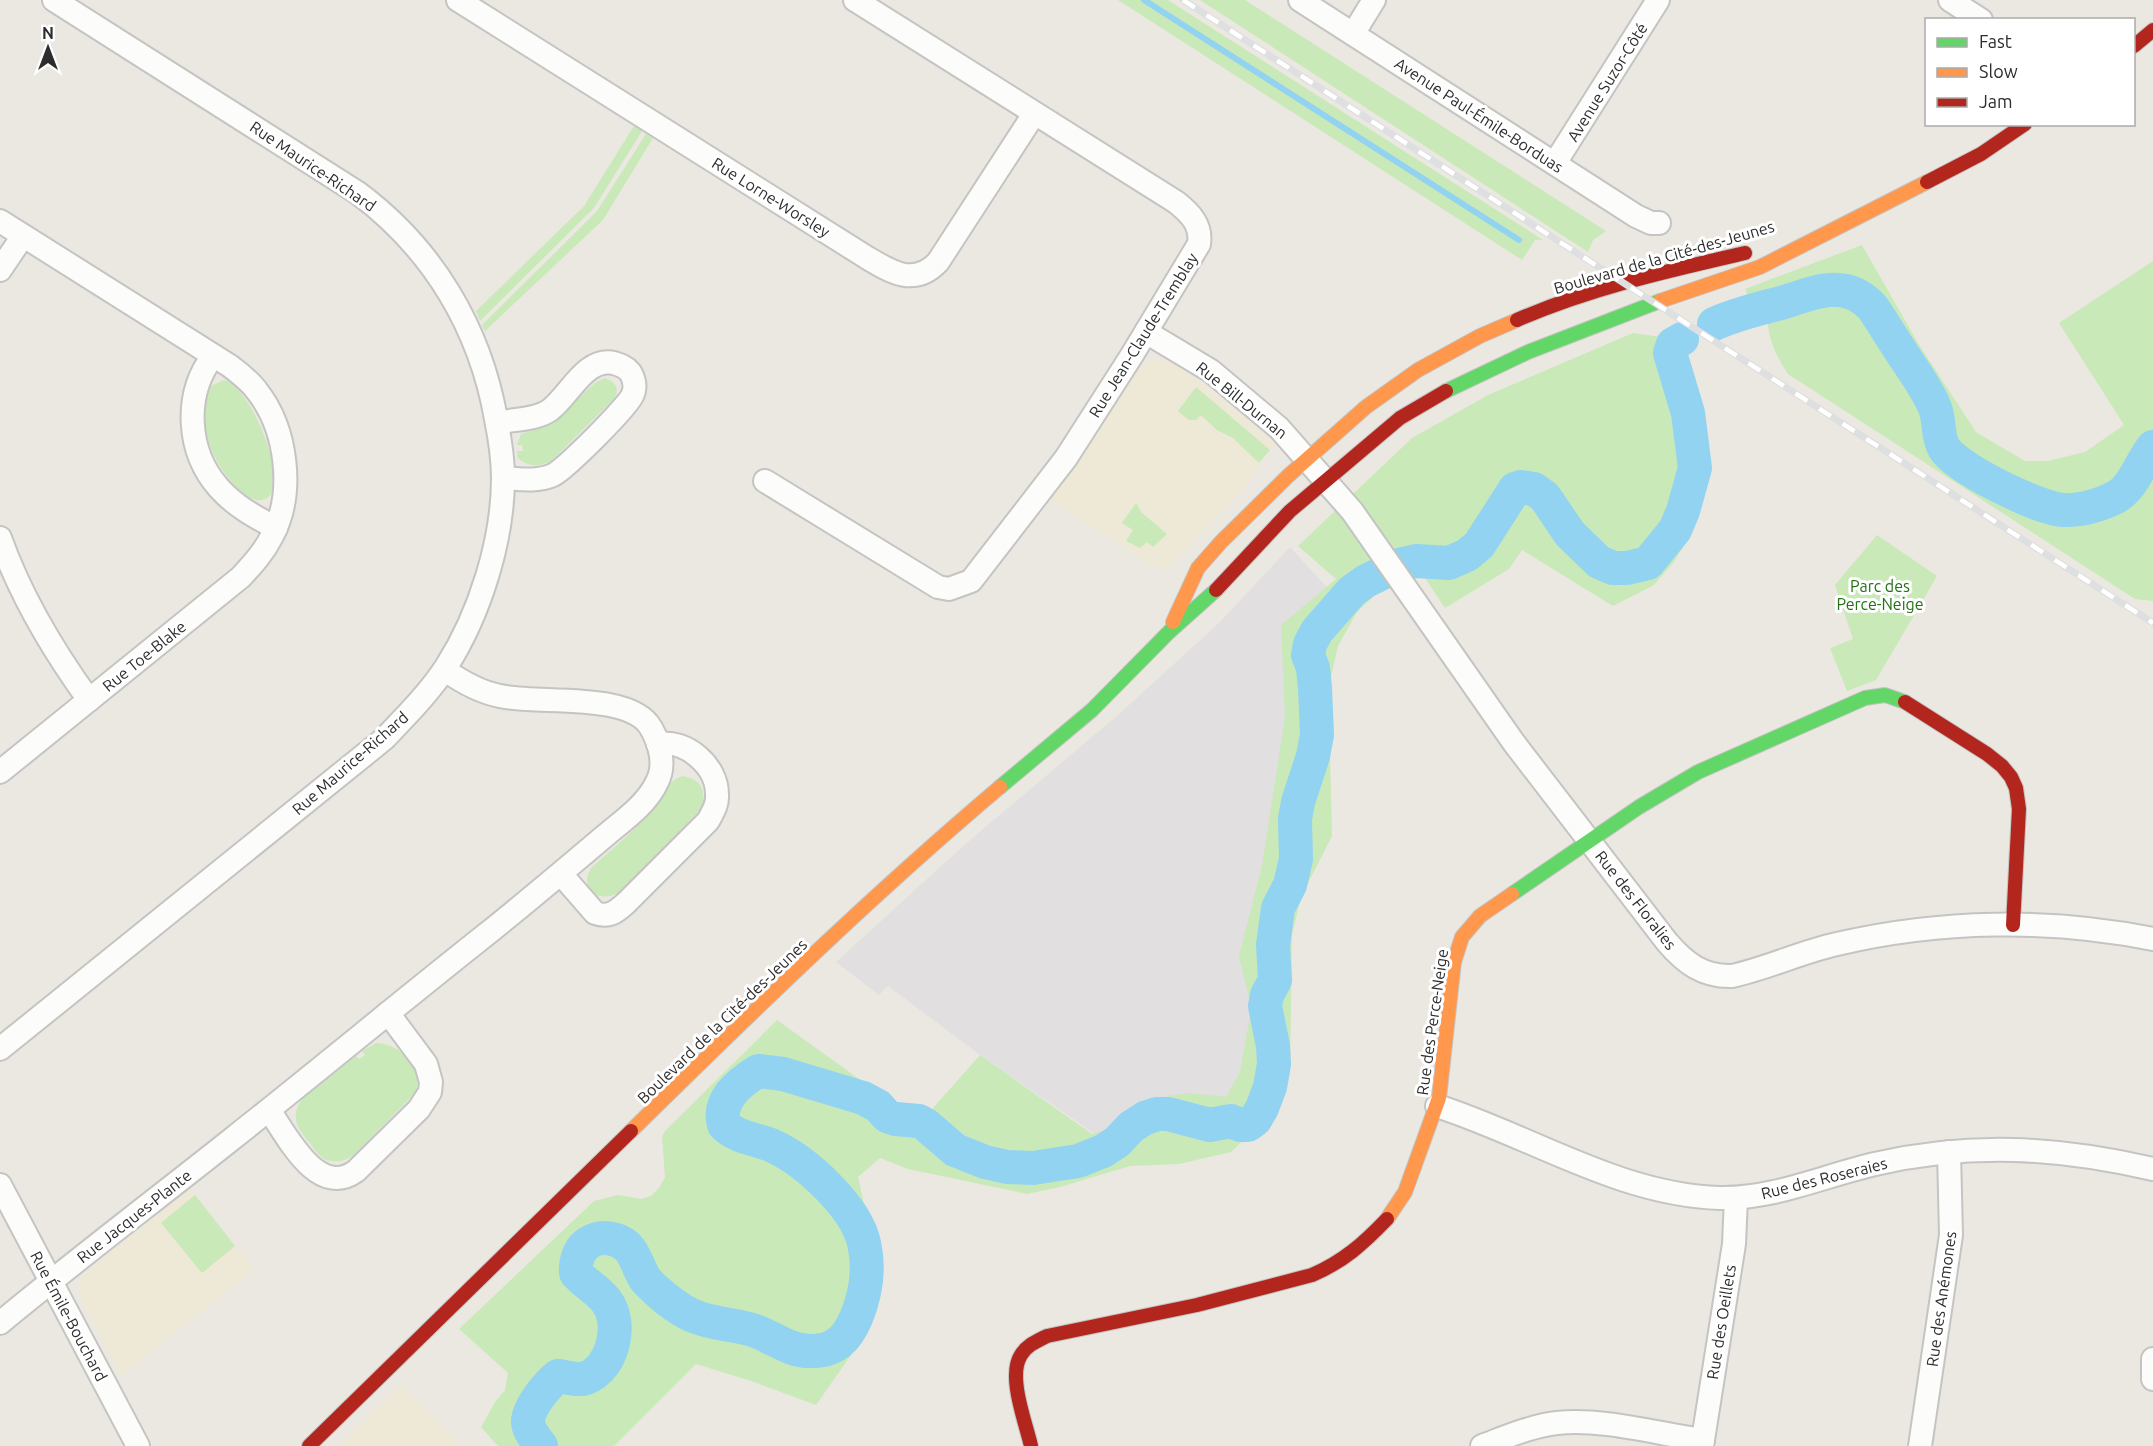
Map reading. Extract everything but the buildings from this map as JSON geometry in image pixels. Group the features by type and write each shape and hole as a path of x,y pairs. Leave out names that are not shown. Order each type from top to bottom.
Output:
{"main road":[{"path":"2135,44 2153,30"},
{"name":"Boulevard de la Cité-des-Jeunes","path":"309,1446 754,1010 880,893 1092,710 1169,632 1215,591 1290,511 1400,418 1430,399 1528,352 1600,323 1760,267 1960,166 2022,126"},
{"name":"Boulevard de la Cité-des-Jeunes","path":"1782,241 1866,212"},
{"name":"Boulevard de la Cité-des-Jeunes","path":"1169,632 1198,568 1269,493 1382,394 1435,360 1505,324 1554,304 1622,282 1761,248"},
{"name":"Rue des Perce-Neige","path":"1031,1446 1015,1373 1018,1359 1027,1347 1047,1336 1197,1305 1303,1278 1329,1268 1360,1247 1396,1209 1405,1192 1437,1106 1454,962 1462,937 1491,907 1655,797 1698,772 1858,700 1874,695 1898,698 1995,761 2011,777 2016,788 2019,809 2013,925"}],"street":[{"name":"Rue Maurice-Richard","path":"0,1049 384,739 418,704 444,670 467,629 486,578 498,527 503,478 501,440 488,382 479,355 460,310 431,265 411,240 377,207 336,178 54,0"},
{"name":"Rue Lorne-Worsley","path":"459,0 866,257 885,268 904,275 925,272 938,262 1034,114"},
{"name":"Rue Jean-Claude-Tremblay","path":"765,481 938,587 949,589 971,581 1066,458 1199,244 1199,229 1196,222 1176,202 855,0"},
{"name":"Avenue Paul-Émile-Borduas","path":"1300,0 1636,216 1651,223 1659,223"},
{"path":"1353,34 1374,0"},
{"name":"Avenue Suzor-Côté","path":"1555,163 1658,0"},
{"path":"1950,0 1978,18"},
{"name":"Rue Toe-Blake","path":"0,221 247,379 258,392 277,426 284,480 283,498 276,528 264,550 241,577 0,772"},
{"path":"0,270 23,236"},
{"name":"Rue Bill-Durnan","path":"1146,332 1225,382 1279,428 1327,480"},
{"path":"213,356 203,371 194,402 193,430 201,461 208,474 228,497 252,515 276,528"},
{"path":"497,423 549,411 586,373 599,364 608,362 623,366 630,372 633,379 634,392 625,407 557,473 541,479 503,478"},
{"name":"Rue des Floralies","path":"1327,480 1377,546 1514,743 1677,953 1697,969 1718,976 1741,974 1835,944 1892,933 1947,927 2013,925 2071,927 2153,939"},
{"path":"0,538 35,618 89,700"},
{"name":"Rue Jacques-Plante","path":"0,1323 561,874 630,814 658,782 662,763 658,744 650,726 643,718 620,708 569,700 529,700 503,697 479,690 444,670"},
{"path":"561,874 595,913 613,914 708,821 714,811 718,792 707,767 691,750 670,742 658,744"},
{"path":"269,1110 300,1154 322,1176 340,1179 356,1171 419,1109 430,1092 431,1082 426,1064 388,1012"},
{"name":"Rue des Roseraies","path":"1437,1106 1646,1187 1695,1196 1736,1198 1778,1192 1891,1160 1994,1149 2055,1151 2100,1157 2153,1169"},
{"name":"Rue des Anémones","path":"1920,1446 1949,1251 1952,1218 1949,1152"},
{"name":"Rue Émile-Bouchard","path":"0,1185 138,1446"},
{"name":"Rue des Oeillets","path":"1703,1443 1734,1244 1736,1198"},
{"path":"2153,1359 2153,1379"},
{"path":"1482,1446 1537,1427 1570,1422 1601,1424 1703,1443"}],"shaded area":[{"path":"1157,358 1170,362 1202,382 1276,444 1264,455 1254,475 1238,496 1168,569 1164,570 1149,564 1049,498 1074,470 1139,368 1144,363"},
{"path":"1290,547 1334,595 1266,1082 1105,1141 980,1055 888,986 879,995 836,962 962,847 1118,715 1220,622"},
{"path":"190,1188 254,1269 121,1376 81,1300 79,1284 91,1268"},
{"path":"402,1385 461,1446 339,1446"}],"green space":[{"path":"1118,0 1168,0 1543,240 1535,240 1522,260"},
{"path":"1200,0 1245,0 1606,231 1593,240 1588,252"},
{"path":"634,126 642,131 594,208 480,321 476,311 584,206"},
{"path":"646,134 653,138 603,220 485,331 482,325 597,211"},
{"path":"1862,245 1918,343 1976,432 2025,461 2048,461 2085,452 2124,425 2059,323 2153,261 2153,601 2135,599 1788,374 1770,337 1766,296 1748,296 1745,289"},
{"path":"1633,333 1661,337 1690,375 1702,439 1705,484 1697,516 1674,562 1654,585 1613,606 1522,550 1509,569 1445,608 1421,572 1407,565 1357,612 1338,646 1330,681 1326,717 1330,754 1332,836 1301,897 1292,935 1290,1072 1274,1111 1231,1152 1179,1164 1130,1166 1060,1187 1027,1194 908,1169 880,1158 858,1177 874,1249 877,1296 863,1338 816,1405 696,1364 614,1446 498,1446 481,1427 495,1402 505,1390 508,1373 459,1329 594,1201 618,1195 641,1199 651,1196 665,1177 662,1137 665,1131 777,1020 909,1115 926,1116 980,1055 1092,1134 1111,1129 1141,1106 1168,1096 1189,1093 1226,1097 1240,1072 1249,1021 1251,1006 1239,956 1262,865 1285,717 1281,625 1336,579 1298,546 1412,438 1488,395"},
{"path":"605,378 616,386 617,392 614,399 551,461 534,465 518,458 517,451 523,451 522,445 517,445 521,434 550,425 596,382"},
{"path":"224,380 235,387 246,400 265,438 274,477 272,491 265,499 248,497 230,480 214,456 209,443 205,415 207,400 211,386"},
{"path":"1196,387 1270,450 1259,463 1233,438 1217,430 1201,415 1196,420 1189,420 1178,411"},
{"path":"1136,503 1142,513 1167,534 1153,547 1147,542 1140,548 1126,541 1133,530 1122,523"},
{"name":"Parc des Perce-Neige","path":"1877,535 1937,576 1876,680 1847,691 1830,648 1853,639 1835,585"},
{"path":"683,776 699,783 703,792 701,809 624,889 608,896 594,894 587,884 591,868 644,820 671,783"},
{"path":"376,1043 393,1047 408,1058 416,1074 416,1092 355,1154 342,1161 326,1160 315,1150 298,1127 296,1111 298,1105 302,1099 356,1056 359,1059 365,1055 362,1051"},
{"path":"195,1195 235,1246 202,1273 161,1223"}],"waterway":[{"path":"1144,0 1519,240"},
{"path":"1714,324 1817,292 1840,290 1862,298 1873,308 1930,397 1937,413 1940,438 1944,448 1952,457 1999,486 2051,508 2063,510 2083,508 2116,497 2128,487 2153,447"},
{"path":"541,1446 532,1434 528,1423 529,1414 540,1396 558,1376 583,1379 595,1373 603,1365 613,1344 615,1333 612,1311 604,1298 576,1273 576,1264 581,1250 586,1244 599,1238 616,1240 627,1247 649,1284 674,1305 698,1318 753,1330 789,1347 804,1351 827,1349 834,1346 849,1332 865,1291 867,1272 864,1243 851,1215 828,1187 800,1162 773,1146 741,1136 724,1125 724,1108 731,1093 758,1071 783,1074 863,1098 878,1106 887,1116 919,1121 955,1150 985,1162 1007,1167 1033,1168 1078,1161 1103,1151 1117,1142 1131,1127 1157,1114 1168,1114 1210,1125 1231,1121 1240,1125 1248,1125 1255,1120 1270,1087 1274,1064 1265,1006 1267,995 1275,980 1273,945 1278,908 1290,885 1296,859 1295,819 1317,735 1313,668 1308,655 1310,644 1317,631 1352,591 1366,581 1399,565 1416,561 1449,563 1467,555 1479,545 1515,489 1521,487 1534,489 1545,497 1570,534 1599,562 1613,568 1627,568 1648,563 1675,530 1695,468 1688,413 1670,353 1673,344 1682,339"}],"railway":[{"path":"1183,0 2153,623"}],"traffic: fast":[{"path":"1446,391 1528,352 1660,301"},
{"path":"1000,787 1092,710 1169,632 1216,590"},
{"path":"1512,894 1639,807 1698,772 1865,698 1885,695 1905,702"}],"traffic: slow":[{"path":"1660,301 1760,267 1927,182"},
{"path":"1173,622 1198,568 1221,542 1288,476 1366,407 1418,370 1480,336 1517,320"},
{"path":"631,1131 858,913 1000,787"},
{"path":"1387,1219 1405,1192 1439,1098 1454,962 1462,937 1480,916 1512,894"}],"traffic: jam":[{"path":"2135,45 2153,30"},
{"path":"1927,182 1981,154 2022,126"},
{"path":"1517,320 1601,289 1745,253"},
{"path":"1216,590 1290,511 1400,418 1446,391"},
{"path":"1905,702 1987,754 2011,777 2016,788 2019,809 2013,925"},
{"path":"309,1446 631,1131"},
{"path":"1031,1446 1019,1400 1016,1375 1021,1355 1032,1344 1047,1336 1197,1305 1312,1275 1334,1264 1352,1251 1387,1219"}]}
